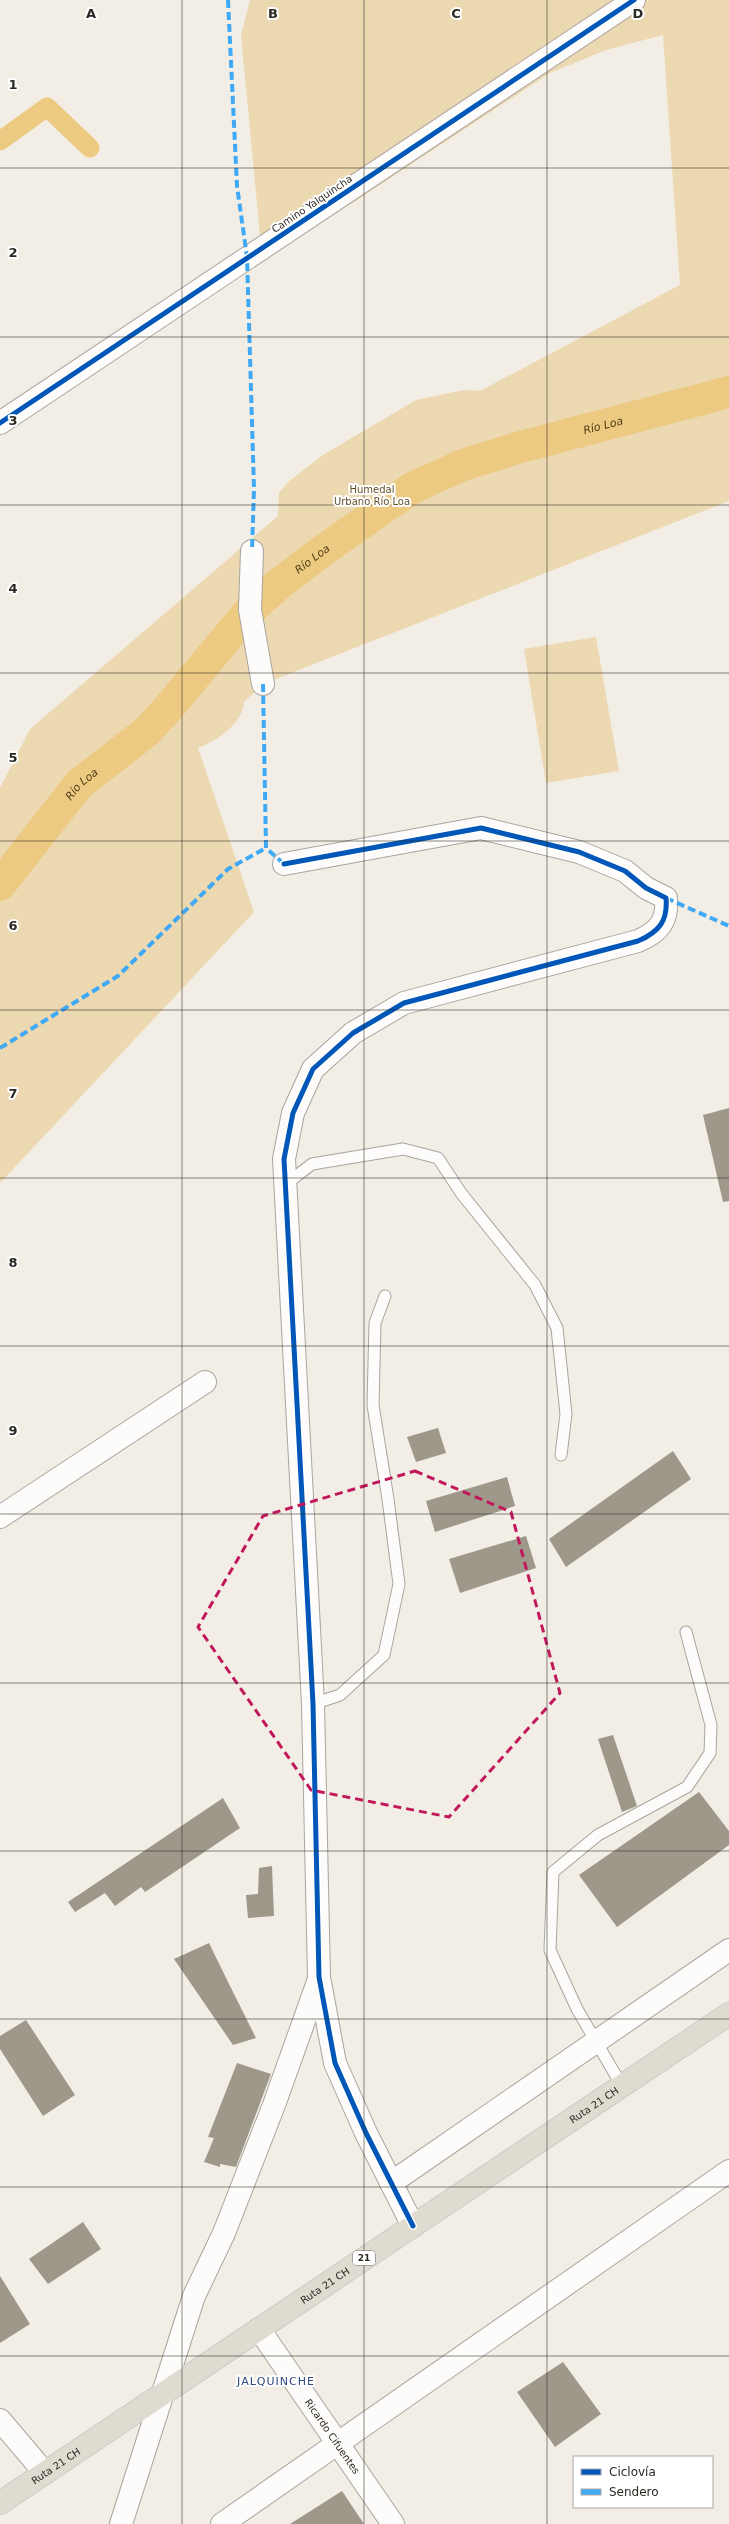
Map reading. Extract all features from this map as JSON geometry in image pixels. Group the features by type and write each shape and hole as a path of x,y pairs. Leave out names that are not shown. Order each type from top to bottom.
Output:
{"highway":[{"name":"Ruta 21 CH","path":"0,2503 729,2014"}],"street":[{"name":"Camino Yalquincha","path":"0,423 634,0"},
{"path":"252,551 250,610 263,684"},
{"path":"284,864 481,828 580,852 625,871 646,888 666,898 667,911 653,934 638,941 404,1003 354,1033 313,1069 293,1113 284,1159 313,1704 319,1977 335,2063 366,2133 413,2226"},
{"path":"0,1517 205,1382"},
{"path":"391,2183 729,1950"},
{"path":"121,2524 194,2296 224,2233 274,2105 319,1977"},
{"path":"222,2524 729,2171"},
{"name":"Ricardo Cifuentes","path":"259,2329 393,2524"},
{"path":"0,2420 45,2473"}],"lane":[{"path":"286,1184 312,1164 402,1149 438,1158 461,1193 535,1285 557,1328 566,1414 561,1455"},
{"path":"313,1704 340,1695 384,1655 399,1584 388,1499 373,1405 375,1323 385,1296"},
{"path":"622,2086 577,2009 550,1950 553,1872 598,1835 687,1787 710,1753 711,1725 686,1632"}],"highlighted area":[{"path":"415,1471 511,1512 560,1693 449,1817 311,1790 198,1627 263,1516"}],"green space":[{"name":"Humedal Urbano Río Loa","path":"250,0 729,0 729,501 263,684 244,702 239,717 227,731 213,741 198,748 254,912 0,1183 0,788 30,729 278,516 279,493 288,482 323,455 416,400 464,390 480,391 680,285 663,35 606,50 550,73 354,202 262,256 241,35"},
{"path":"596,637 619,771 546,783 524,649"}],"building":[{"path":"729,1108 729,1201 723,1202 703,1115"},
{"path":"438,1428 446,1453 416,1462 407,1437"},
{"path":"673,1451 691,1479 566,1567 549,1539"},
{"path":"507,1477 515,1506 435,1532 426,1501"},
{"path":"526,1536 536,1568 460,1593 449,1559"},
{"path":"613,1735 637,1806 622,1812 598,1739"},
{"path":"699,1792 729,1831 729,1845 617,1927 579,1875"},
{"path":"223,1798 240,1828 145,1892 141,1887 115,1906 105,1893 75,1912 68,1902"},
{"path":"272,1866 274,1916 248,1918 246,1895 258,1894 259,1868"},
{"path":"209,1943 256,2038 233,2045 174,1959"},
{"path":"26,2020 75,2095 43,2116 0,2049 0,2036"},
{"path":"237,2063 271,2074 236,2167 220,2164 220,2167 204,2162 214,2138 208,2137"},
{"path":"83,2222 101,2249 48,2284 29,2259"},
{"path":"0,2276 30,2324 0,2343"},
{"path":"563,2362 601,2414 555,2447 517,2392"},
{"path":"342,2491 364,2524 290,2524"}],"waterway":[{"path":"0,141 47,107 90,148"},
{"name":"Río Loa","path":"0,885 79,784 145,733 165,712 250,610 279,584 321,552 412,488 463,465 517,448 729,392"}],"marked path":[{"path":"228,0 237,186 247,257 254,489 252,551"},
{"path":"263,684 266,848 284,864"},
{"path":"0,1048 118,976 228,869 266,848"},
{"path":"666,898 729,926"}],"cycle path":[{"path":"0,423 634,0"},
{"path":"284,864 481,828 579,852 625,871 646,888 666,898 664,919 661,925 657,930 645,938 404,1003 353,1033 313,1069 293,1113 284,1159 313,1704 319,1977 335,2063 366,2133 413,2226"}],"district":[{"name":"JALQUINCHE","path":"276,2381"}]}
